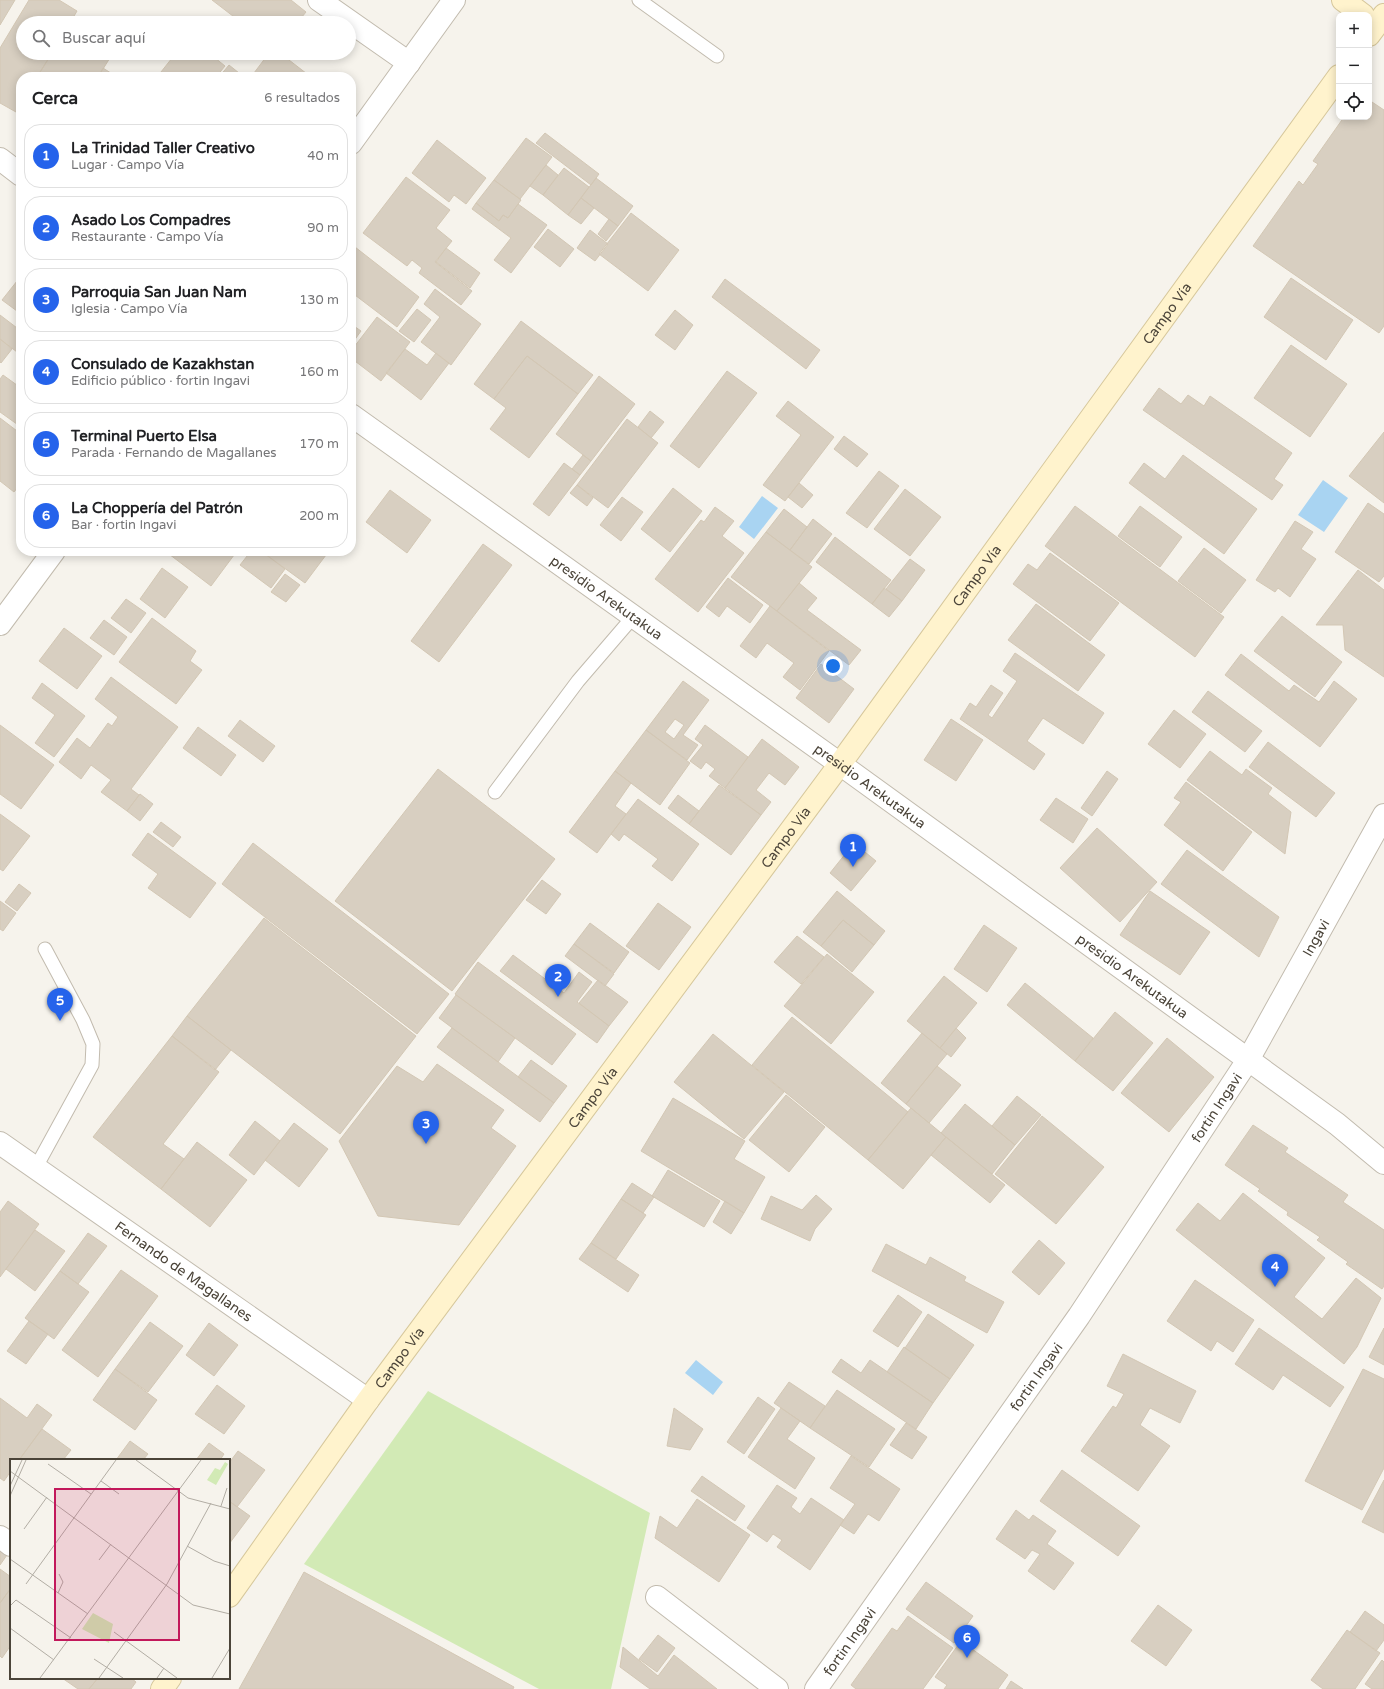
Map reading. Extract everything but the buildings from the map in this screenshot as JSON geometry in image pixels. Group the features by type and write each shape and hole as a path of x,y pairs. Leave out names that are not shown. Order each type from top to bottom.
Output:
{"street":[{"path":"320,0 343,16"},
{"path":"356,136 454,0"},
{"path":"1343,0 1374,23"},
{"path":"356,25 409,63"},
{"name":"Campo Vía","path":"230,1595 368,1400 840,764 1336,80"},
{"path":"0,159 16,171"},
{"name":"presidio Arekutakua","path":"356,419 840,764 1337,1124 1384,1163"},
{"path":"0,624 50,556"},
{"name":"Ingavi","path":"1248,1060 1384,815"},
{"name":"fortin Ingavi","path":"816,1689 1079,1316 1248,1060"},
{"name":"Fernando de Magallanes","path":"0,1143 35,1169 368,1400"},
{"path":"0,1537 10,1544"},
{"path":"657,1597 777,1689"},
{"path":"162,1689 169,1679"}],"lane":[{"path":"639,0 716,56"},
{"path":"495,792 578,681 633,617"},
{"path":"35,1169 92,1065 93,1044 83,1020 45,949"}],"green space":[{"path":"428,1391 650,1513 611,1689 539,1689 304,1564"}],"water":[{"path":"1323,480 1348,498 1324,532 1298,515"},
{"path":"762,496 778,508 754,539 739,527"},
{"path":"696,1360 723,1382 713,1395 685,1373"}],"place":[{"name":"La Trinidad Taller Creativo","path":"853,867"},
{"name":"Asado Los Compadres","path":"558,997"},
{"name":"Terminal Puerto Elsa","path":"60,1021"},
{"name":"Parroquia San Juan Nam","path":"426,1144"},
{"name":"Consulado de Kazakhstan","path":"1275,1287"},
{"name":"La Choppería del Patrón","path":"967,1658"}]}
